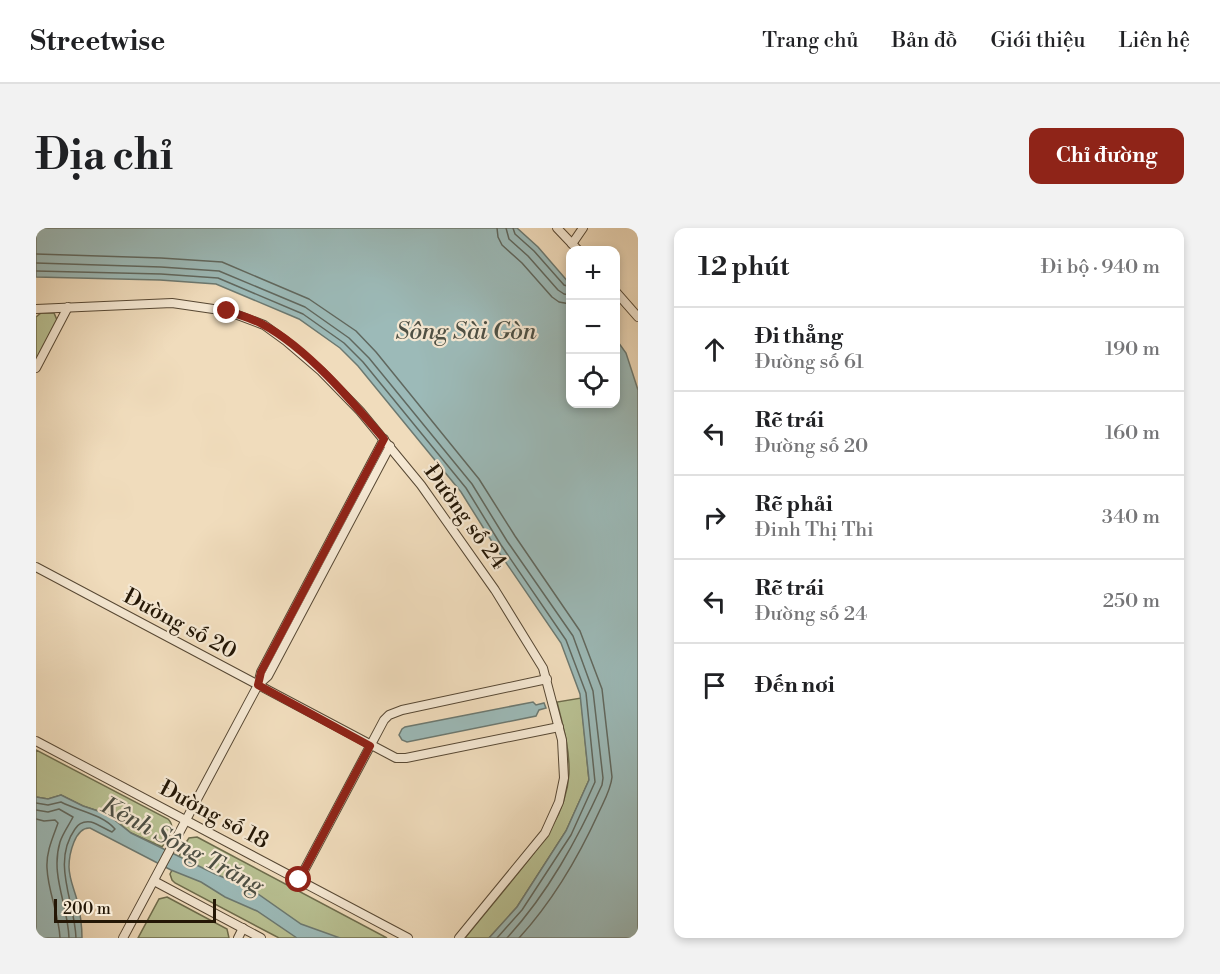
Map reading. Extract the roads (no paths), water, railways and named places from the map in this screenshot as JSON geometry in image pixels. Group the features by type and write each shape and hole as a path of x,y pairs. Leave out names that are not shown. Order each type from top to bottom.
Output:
{"street":[{"path":"557,228 572,244 583,228"},
{"path":"620,297 638,317"},
{"name":"Đường số 24","path":"36,310 172,303 206,306 249,318 264,325 321,371 387,442 495,590 537,656 547,679 564,754 564,772 562,790 555,814 538,843 459,938"},
{"path":"36,368 68,307"},
{"path":"123,938 258,685 268,676 387,442"},
{"name":"Đường số 20","path":"36,567 396,758 406,758 559,727"},
{"path":"299,880 384,720 395,712 547,679"},
{"name":"Đường số 18","path":"36,741 408,938"},
{"path":"154,881 261,938"},
{"path":"238,938 243,928"}],"water":[{"name":"Sông Sài Gòn","path":"36,228 517,228 538,247 566,279 566,408 620,408 620,345 626,353 638,390 638,938 489,938 517,907 566,831 589,780 580,694 561,643 461,492 358,366 340,348 299,319 216,284 160,280 36,277"},
{"path":"533,702 536,705 544,703 546,708 539,710 536,716 407,742 399,735 405,727"},
{"path":"61,795 107,814 131,833 215,874 248,887 301,924 340,938 297,938 257,911 90,828 80,832 77,836 69,862 80,914 82,938 36,938 36,797 48,799"}],"water label":[{"name":"Kênh Sông Trăng","path":"182,846"}]}
